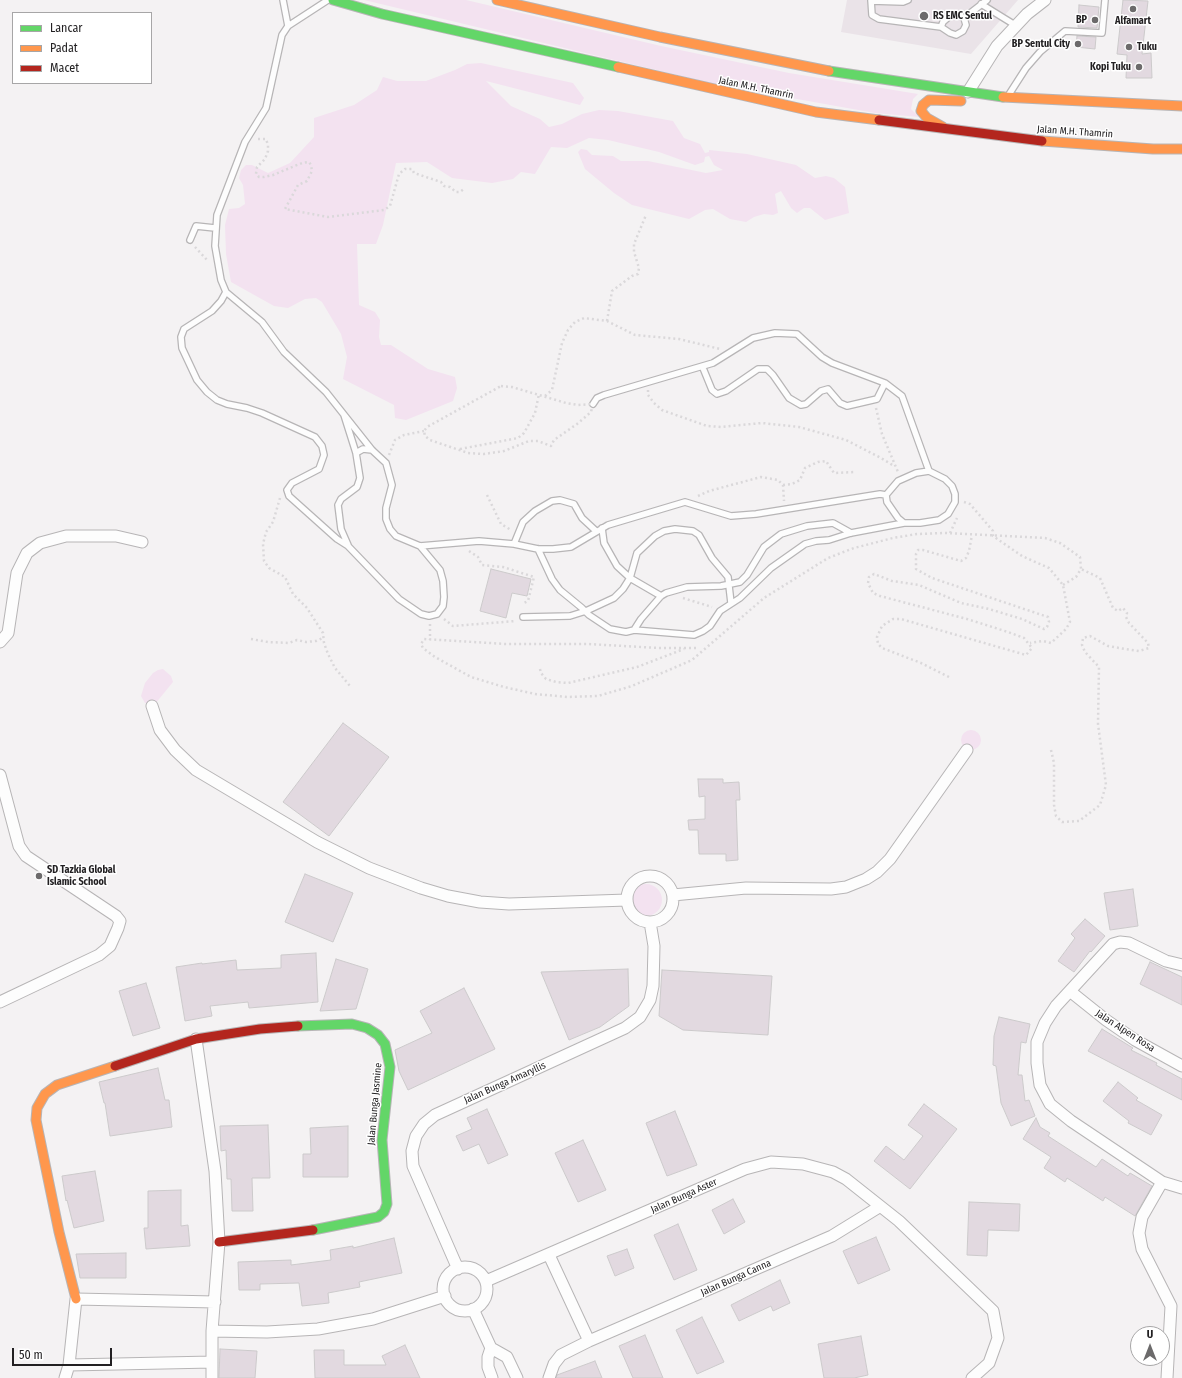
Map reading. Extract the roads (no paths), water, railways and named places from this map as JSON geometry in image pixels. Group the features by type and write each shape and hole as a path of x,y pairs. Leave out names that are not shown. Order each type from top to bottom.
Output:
{"main road":[{"name":"Jalan M.H. Thamrin","path":"333,0 382,14 816,112 1051,142 1153,149 1182,149"},
{"path":"497,0 660,37 809,68 1007,98 1139,106 1182,106"},
{"path":"968,132 944,127 927,118 921,111 923,105 929,100 984,103 1007,98"},
{"name":"Jalan Bunga Jasmine","path":"76,1299 59,1232 36,1120 37,1108 45,1094 57,1085 196,1039 260,1029 352,1024 367,1028 378,1035 386,1044 389,1053 390,1067 382,1140 387,1204 384,1212 378,1217 307,1231 219,1242"}],"street":[{"path":"968,92 997,46 1015,25 1045,0"},
{"path":"0,642 8,633 17,573 27,553 40,543 66,536 116,536 142,542"},
{"path":"152,706 160,730 175,750 196,770 317,842 369,868 421,888 448,896 480,902 509,904 627,900"},
{"path":"673,895 746,888 832,889 846,887 866,879 877,872 890,859 967,750"},
{"path":"0,775 19,846 26,856 116,916 120,921 110,946 99,955 0,1002"},
{"path":"644,876 657,876 663,879 671,889 673,895 673,902 668,914 663,918 650,922 637,918 628,907 627,900 630,888 638,879 644,876"},
{"name":"Jalan Bunga Amaryllis","path":"458,1268 413,1166 412,1152 416,1136 424,1124 435,1115 625,1028 640,1017 650,1000 653,986 654,946 650,922"},
{"path":"1182,965 1166,961 1129,943 1120,942 1113,944 1052,1012 1045,1023 1037,1042 1037,1063 1040,1085 1050,1104 1071,1121 1162,1182 1182,1188"},
{"name":"Jalan Alpen Rosa","path":"1071,992 1106,1020 1135,1040 1182,1066"},
{"path":"196,1039 215,1171 219,1242 212,1331 212,1378"},
{"name":"Jalan Bunga Aster","path":"486,1281 745,1169 771,1162 802,1164 833,1172 846,1179 898,1221 993,1311 998,1338 989,1363 972,1378"},
{"path":"1162,1182 1142,1217 1139,1233 1142,1249 1177,1307 1167,1378"},
{"name":"Jalan Bunga Canna","path":"549,1378 554,1364 561,1355 832,1236 880,1207"},
{"path":"549,1255 590,1341"},
{"path":"458,1268 471,1268 477,1270 486,1281 487,1294 479,1306 473,1309 460,1310 454,1307 445,1296 444,1283 452,1272 458,1268"},
{"path":"212,1331 267,1332 318,1329 373,1319 445,1296"},
{"path":"65,1378 69,1365 76,1299 215,1302"},
{"path":"473,1309 491,1348 507,1357 517,1378"},
{"path":"491,1348 488,1358 488,1367 492,1378"},
{"path":"69,1365 212,1362"}],"lane":[{"path":"283,0 288,26"},
{"path":"328,0 288,26 282,35 266,108 245,142 217,215 215,246 221,280 226,292 262,322 284,352 326,392 372,450 386,463 392,485 386,508 386,520 390,529 396,536 420,546 479,541 514,544 538,549 571,547 596,531 624,519 686,502 731,516 784,510 880,494 886,495"},
{"path":"908,0 903,2 871,1 872,15 879,19 941,27 956,35 963,31 966,25 964,18 957,14 951,15 943,22 941,27"},
{"path":"1007,98 1026,68 1040,52 1065,31 1102,33 1105,0"},
{"path":"964,18 985,1 1015,25"},
{"path":"190,240 196,226 215,228"},
{"path":"226,292 221,301 212,311 184,328 181,337 182,348 197,380 207,392 217,400 227,404 247,408 298,428 315,437 322,446 324,455 319,470 292,483 287,490 289,496 302,510 337,539 348,546 399,599 421,614 429,616 437,614 443,606 444,597 440,570 420,546"},
{"path":"593,404 597,398 604,395 686,370 703,368 753,338 775,332 797,334 817,353 832,363 885,383 902,396 929,471"},
{"path":"703,368 712,390 717,394 726,391 758,369 767,369 789,398 801,405 806,404 821,391 828,389 840,403 847,406 877,399 885,383"},
{"path":"343,412 356,453 360,478 357,487 341,499 338,505 341,529 348,546"},
{"path":"356,453 363,449 372,450"},
{"path":"538,549 552,579 560,590 610,628 626,632 634,630 694,635 710,626 720,611 740,598 771,568 805,544 829,540 850,533 904,523 920,523 939,520 952,508 955,499 952,486 945,479 929,471 916,473 898,481 886,495"},
{"path":"886,495 888,502 898,518 904,523"},
{"path":"514,544 523,522 552,501 560,500 574,504 582,518 596,531"},
{"path":"634,630 641,619 663,594 687,587 721,586 740,582 747,575 764,547 782,534 807,526 833,523 850,533"},
{"path":"602,528 604,543 608,554 617,566 630,578 663,594"},
{"path":"523,618 570,616 586,611 614,598 623,589 630,578 638,553 646,542 664,531 684,529 693,531 699,535 712,558 728,576 731,603"}],"place":[{"name":"Alfamart","path":"1133,9"},
{"name":"RS EMC Sentul","path":"924,16"},
{"name":"BP","path":"1095,20"},
{"name":"BP Sentul City","path":"1078,44"},
{"name":"Tuku","path":"1129,47"},
{"name":"Kopi Tuku","path":"1139,67"},
{"name":"SD Tazkia Global Islamic School","path":"39,876"}]}
